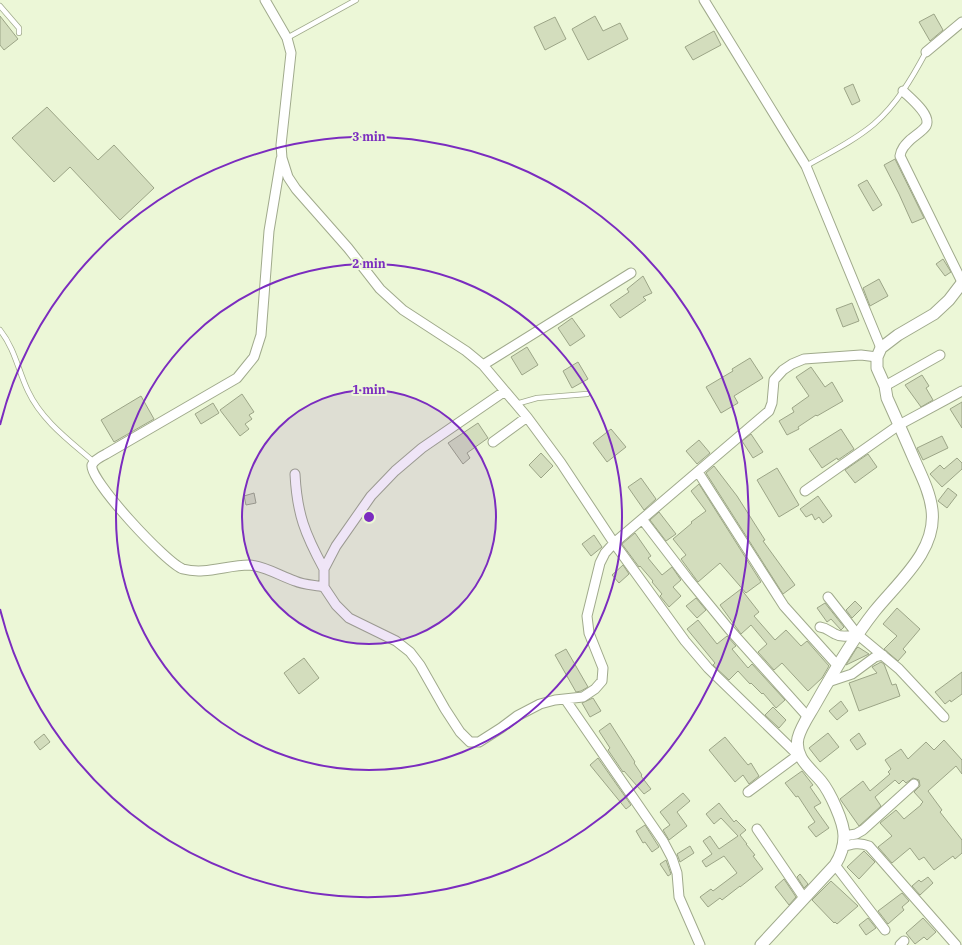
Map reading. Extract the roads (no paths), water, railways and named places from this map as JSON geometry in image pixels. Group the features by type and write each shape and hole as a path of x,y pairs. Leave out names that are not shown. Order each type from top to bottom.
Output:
{"street":[{"path":"265,0 287,38 291,53 281,145 282,158 288,177 296,189 348,248 380,289 403,310 460,347 483,365 516,404 561,463 614,543 639,576 658,605 708,668 799,756 822,782 830,795 842,824 843,842 840,856 835,865 761,945"},
{"path":"704,0 806,166 879,352 877,368 885,386 887,398 927,489 932,508 933,522 928,540 918,559 857,634 837,665 798,737 797,747 799,756"},
{"path":"926,52 962,22"},
{"path":"505,391 422,448 395,471 371,496 336,546 324,569 324,587 336,605 349,618 396,641 410,652 420,665 452,721 470,742 479,742 487,738 517,716 540,704 555,700 583,697 595,689 602,681 603,668 589,633 587,616 600,563 605,553 614,543 769,410 772,403 774,380 782,370 804,359 861,355 879,352 898,334 934,314 949,300 962,283 900,156 900,151 926,125 927,119 921,108 903,91"},
{"path":"282,158 269,231 261,335 254,358 237,378 106,454 94,462 92,470 95,478 119,508 162,554 181,568 202,571 249,565 260,567 296,582 324,587"},
{"path":"483,365 631,273"},
{"path":"885,386 940,355"},
{"path":"805,491 898,425 962,391"},
{"path":"494,442 527,418"},
{"path":"698,472 784,606 837,665"},
{"path":"295,474 296,496 306,536 324,569"},
{"path":"642,519 720,618 808,717"},
{"path":"828,597 857,634 909,679 944,717"},
{"path":"820,628 826,628 836,635 842,636 849,637 857,634"},
{"path":"828,682 852,674 875,657 883,656"},
{"path":"565,699 645,812 663,841 672,858 677,873 679,897 700,945"},
{"path":"748,792 799,756"},
{"path":"843,842 862,830 914,784"},
{"path":"757,829 804,898"},
{"path":"843,842 864,844 869,846 956,945"},
{"path":"835,865 885,930"}],"lane":[{"path":"287,38 356,0"},
{"path":"0,6 19,28 19,33"},
{"path":"806,166 873,125 903,91 926,52"},
{"path":"0,330 12,350 28,391 36,406 56,429 94,462"},
{"path":"516,404 537,398 587,394"}]}
